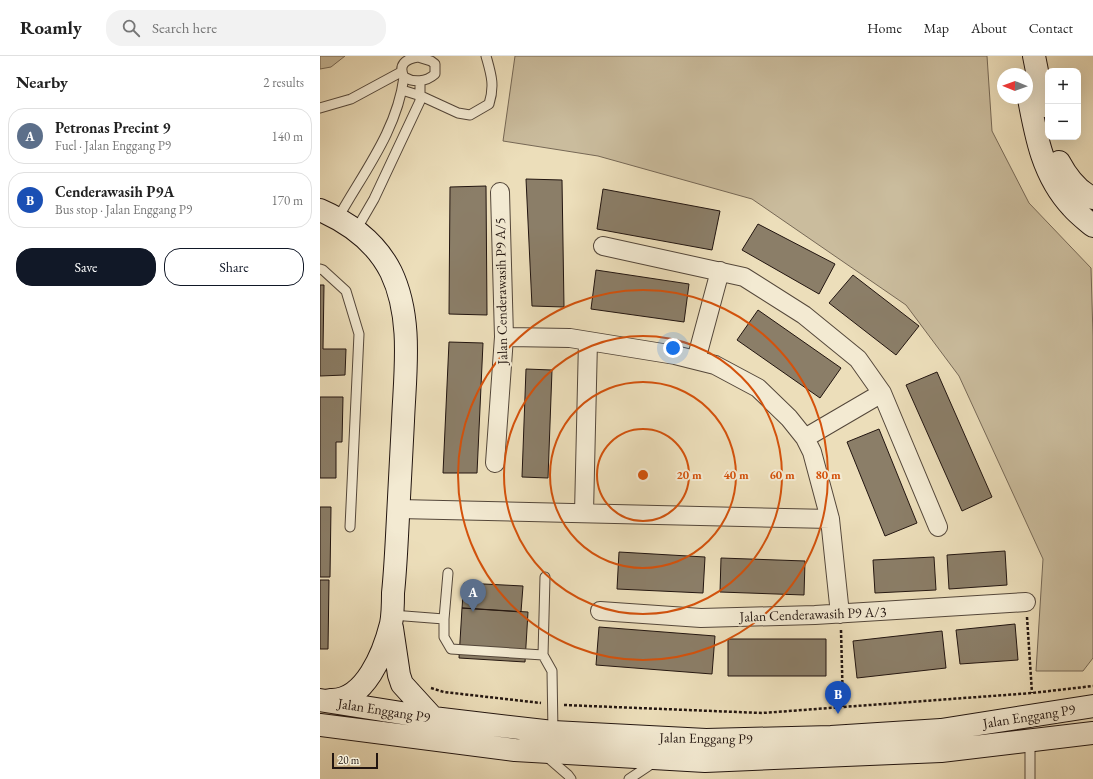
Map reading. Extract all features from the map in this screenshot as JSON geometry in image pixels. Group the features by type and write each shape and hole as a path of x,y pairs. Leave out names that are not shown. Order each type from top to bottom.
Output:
{"main road":[{"path":"1021,56 1023,68"},
{"path":"1034,56 1045,113"},
{"path":"1031,104 1043,160 1053,180 1072,207 1093,226"},
{"path":"1051,140 1056,155 1068,179 1085,195 1093,198"},
{"path":"329,214 356,230 370,242 382,256 391,272 403,312 406,357 392,619 397,663 402,684 433,718"},
{"path":"320,700 339,700 354,693 369,677 379,659 392,619"},
{"name":"Jalan Enggang P9","path":"320,700 433,718 553,732 706,740 831,737 941,730 1093,706"},
{"name":"Jalan Enggang P9","path":"320,725 515,750 705,761 933,752 1092,733"}],"street":[{"name":"Jalan Cenderawasih P9 A/5","path":"495,463 504,337 500,192"},
{"path":"604,246 744,277 804,316 858,359 882,393 938,527"},
{"path":"696,360 720,271"},
{"path":"504,337 570,338 696,360 716,365 758,388 789,418 805,438 818,469 830,519 840,614"},
{"path":"584,514 588,341"},
{"path":"805,438 882,393"},
{"path":"399,509 830,519"},
{"name":"Jalan Cenderawasih P9 A/3","path":"600,611 701,618 840,614 1026,602"}],"lane":[{"path":"402,90 421,96 458,113 470,115 489,104 493,91 491,74 486,56"},
{"path":"329,214 382,146 402,90 402,65 412,58 418,57 431,61 435,64 435,74 420,81 414,82 403,74"},
{"path":"320,108 351,99 403,74"},
{"path":"356,230 374,199 421,96 420,81"},
{"path":"320,269 346,291 359,334 350,527"},
{"path":"448,573 444,637 451,649 543,655"},
{"path":"545,577 543,655 552,671 553,732"},
{"path":"392,619 444,619"},
{"path":"1030,741 1030,779"},
{"path":"540,751 571,779"},
{"path":"629,779 660,759"}],"path":[{"path":"1026,602 1032,693"},
{"path":"840,614 843,707"},
{"path":"402,684 418,684 444,692 553,705 762,713 1032,693 1093,686"}],"shaded area":[{"path":"320,56 345,56 331,67 320,69"},
{"path":"515,56 987,56 992,131 1029,203 1091,268 1093,336 1093,658 1083,671 1036,671 1043,559 959,376 906,305 752,199 598,156 503,141"}],"building":[{"path":"526,179 562,180 564,307 532,306"},
{"path":"486,186 487,315 449,314 450,187"},
{"path":"603,189 720,211 712,250 597,229"},
{"path":"758,224 835,264 819,294 742,250"},
{"path":"596,270 689,284 684,322 591,309"},
{"path":"853,275 919,326 896,355 829,303"},
{"path":"320,285 324,285 323,349 346,349 345,375 320,376"},
{"path":"758,310 841,368 820,398 737,340"},
{"path":"449,342 483,343 477,473 443,473"},
{"path":"526,369 552,370 548,478 522,477"},
{"path":"937,372 992,497 962,511 906,385"},
{"path":"320,397 343,397 342,442 336,442 336,478 320,478"},
{"path":"879,429 917,523 885,536 847,442"},
{"path":"320,507 331,507 330,577 320,577"},
{"path":"1005,551 1007,585 949,589 947,555"},
{"path":"619,552 705,557 703,593 617,589"},
{"path":"934,557 936,590 875,593 873,560"},
{"path":"721,558 805,561 804,595 720,592"},
{"path":"320,580 329,580 328,649 320,649"},
{"path":"464,583 523,586 521,612 462,608"},
{"path":"462,608 528,612 525,662 459,658"},
{"path":"1015,624 1018,660 960,664 956,630"},
{"path":"599,627 715,636 712,674 596,665"},
{"path":"942,631 946,668 857,678 853,641"},
{"path":"728,639 826,639 826,676 728,676"}],"place":[{"name":"Petronas Precint 9","path":"473,612"},
{"name":"Cenderawasih P9A","path":"838,714"}]}
